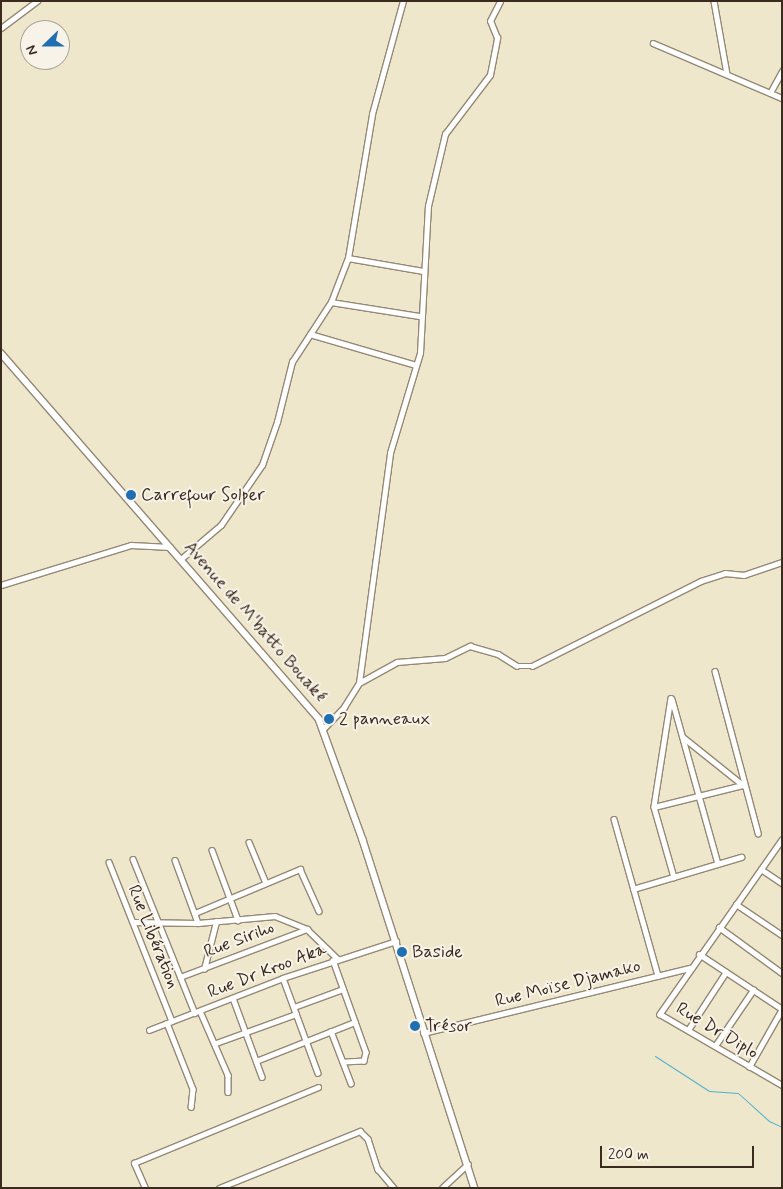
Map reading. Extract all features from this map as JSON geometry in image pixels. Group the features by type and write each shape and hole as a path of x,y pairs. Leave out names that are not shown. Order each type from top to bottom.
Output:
{"street":[{"path":"1,28 37,1"},
{"path":"181,559 221,525 262,465 277,422 292,362 331,302 348,258 372,114 403,1"},
{"path":"324,728 344,707 359,683 390,453 420,353 420,316 428,206 445,134 490,75 497,38 490,21 500,1"},
{"path":"714,1 727,74"},
{"path":"653,43 782,98"},
{"path":"770,93 782,71"},
{"path":"348,258 423,271"},
{"path":"331,302 420,316"},
{"path":"310,334 416,365"},
{"name":"Avenue de M'batto Bouaké","path":"1,354 309,706 324,728 396,941 475,1188"},
{"path":"1,586 132,545 171,548"},
{"path":"359,683 397,662 445,658 470,646 498,654 517,666 532,666 701,581 725,573 744,575 782,562"},
{"path":"715,671 743,785 758,833"},
{"path":"674,877 654,807 671,698 718,864"},
{"path":"682,737 743,785"},
{"path":"654,807 698,794 743,785"},
{"path":"614,820 658,976"},
{"path":"690,968 782,840"},
{"path":"249,842 266,883"},
{"path":"212,850 238,920"},
{"path":"633,889 740,857"},
{"path":"133,859 180,977 216,1043 228,1075 228,1092"},
{"path":"175,860 198,922"},
{"name":"Rue Libération","path":"109,862 133,922 193,1089 191,1108"},
{"path":"195,913 300,869 319,911"},
{"path":"761,869 782,883"},
{"path":"736,904 782,935"},
{"path":"133,922 216,922 275,916 307,929 336,960 343,989 366,1052 364,1061 343,1062"},
{"path":"204,969 216,922"},
{"path":"719,927 782,973"},
{"name":"Rue Siriho","path":"180,977 307,929"},
{"name":"Rue Dr Kroo Aka","path":"149,1030 283,978 396,941"},
{"path":"699,954 782,1009 749,1067"},
{"name":"Rue Moïse Djamako","path":"424,1033 690,968"},
{"name":"Rue Dr Diplo","path":"690,968 660,1014 780,1084"},
{"path":"688,1030 726,972"},
{"path":"283,978 318,1073"},
{"path":"294,1007 343,989"},
{"path":"715,1046 753,990"},
{"path":"233,998 262,1077"},
{"path":"216,1043 296,1014"},
{"path":"256,1061 355,1022"},
{"path":"331,1032 351,1083"},
{"path":"780,1084 782,1077"},
{"path":"145,1188 134,1163 318,1087"},
{"path":"219,1188 360,1131 368,1140 378,1169 394,1188"},
{"path":"442,1188 468,1164"}],"waterway":[{"path":"655,1056 709,1091 738,1093 769,1121 782,1127"}],"place":[{"name":"Carrefour Solper","path":"131,495"},
{"name":"2 panneaux","path":"329,719"},
{"name":"Baside","path":"402,952"},
{"name":"Trésor","path":"415,1026"}]}
